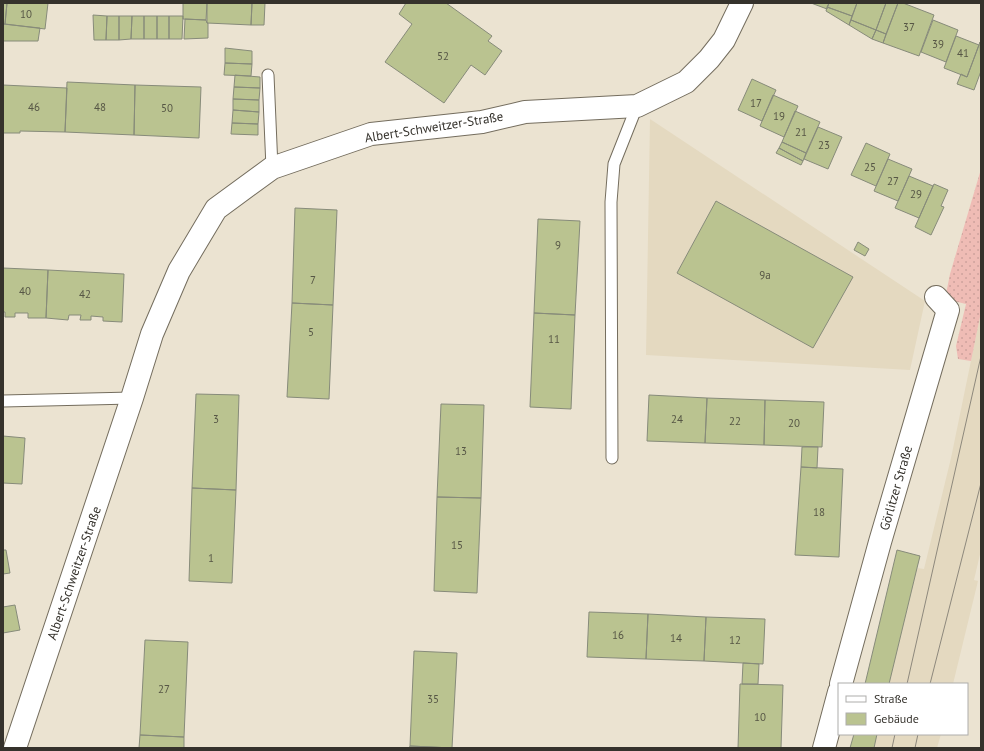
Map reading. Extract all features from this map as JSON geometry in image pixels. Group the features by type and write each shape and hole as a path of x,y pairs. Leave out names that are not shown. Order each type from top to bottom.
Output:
{"street":[{"name":"Albert-Schweitzer-Straße","path":"14,748 132,398 152,334 179,271 216,210 272,168 371,134 482,122 525,112 638,106 686,82 709,59 724,40 742,3"},
{"name":"Görlitzer Straße","path":"841,683 880,542 948,310 936,297"},
{"path":"824,748 838,696"}],"lane":[{"path":"268,76 272,168"},
{"path":"612,458 611,202 614,164 638,106"},
{"path":"3,400 132,398"}],"shaded area":[{"path":"650,119 925,301 910,370 646,355"},
{"path":"981,169 981,312 971,361 958,359 956,346 966,304 945,299 950,274"},
{"path":"981,312 981,550 974,580 978,581 953,683 889,683 917,568 924,569 951,458"},
{"path":"877,735 941,735 937,748 874,748"}],"building":[{"path":"3,3 7,3 5,24 3,24"},
{"path":"7,3 48,3 45,29 5,24"},
{"path":"183,3 207,3 206,20 183,19"},
{"path":"207,3 252,3 251,25 207,23"},
{"path":"252,3 265,3 264,25 251,25"},
{"path":"406,3 446,3 492,36 488,41 502,51 485,75 471,65 444,103 385,62 412,24 399,14"},
{"path":"811,3 829,3 827,9"},
{"path":"829,3 857,3 852,16 827,7"},
{"path":"857,3 886,3 876,30 851,20"},
{"path":"886,3 898,3 886,34 876,30"},
{"path":"898,3 903,3 934,15 919,56 883,43"},
{"path":"827,7 852,16 849,25 826,11"},
{"path":"93,15 107,16 106,40 94,40"},
{"path":"107,16 119,16 119,40 106,40"},
{"path":"119,16 132,16 131,39 119,40"},
{"path":"132,16 144,16 144,39 131,39"},
{"path":"144,16 157,16 157,39 144,39"},
{"path":"157,16 169,16 169,39 157,39"},
{"path":"169,16 183,16 182,39 169,39"},
{"path":"185,19 206,20 208,23 208,38 184,39"},
{"path":"851,20 876,30 872,39 849,25"},
{"path":"933,20 958,30 946,62 921,52"},
{"path":"3,24 40,28 38,41 3,41"},
{"path":"876,30 886,34 883,43 872,39"},
{"path":"956,36 979,45 967,77 944,68"},
{"path":"980,42 981,71 974,90 957,84 961,74 967,77"},
{"path":"225,48 252,51 252,64 225,63"},
{"path":"225,63 252,64 251,76 224,75"},
{"path":"235,75 260,77 260,88 234,87"},
{"path":"752,79 776,90 762,121 738,110"},
{"path":"67,82 135,85 134,135 65,132"},
{"path":"3,85 67,88 65,132 20,131 20,133 3,133"},
{"path":"135,85 201,87 199,138 134,135"},
{"path":"234,87 260,88 259,100 233,99"},
{"path":"773,95 798,106 784,137 760,126"},
{"path":"233,99 259,100 259,112 233,110"},
{"path":"233,110 259,112 258,124 232,123"},
{"path":"795,111 820,122 806,153 782,142"},
{"path":"232,123 258,124 258,135 231,134"},
{"path":"818,127 842,137 828,169 804,159"},
{"path":"782,142 806,153 803,161 779,148"},
{"path":"866,143 890,154 876,186 851,175"},
{"path":"779,148 803,161 801,165 776,153"},
{"path":"888,159 912,169 898,201 874,191"},
{"path":"909,176 933,186 919,218 895,208"},
{"path":"934,184 948,190 941,206 944,207 931,235 915,227"},
{"path":"716,201 853,277 813,348 677,273"},
{"path":"295,208 337,210 333,305 292,303"},
{"path":"538,219 580,221 575,315 534,313"},
{"path":"858,242 869,249 865,256 854,250"},
{"path":"3,268 48,270 46,318 28,318 28,313 15,313 15,317 5,317 5,312 3,312"},
{"path":"48,270 124,274 122,322 103,321 103,317 91,316 91,320 80,320 81,315 69,315 68,320 46,318"},
{"path":"292,303 333,305 329,399 287,397"},
{"path":"534,313 575,315 571,409 530,407"},
{"path":"196,394 239,395 236,490 192,488"},
{"path":"649,395 707,398 705,443 647,441"},
{"path":"707,398 765,400 764,445 705,443"},
{"path":"765,400 824,402 822,447 764,445"},
{"path":"441,404 484,405 481,498 437,497"},
{"path":"3,436 25,438 22,484 3,483"},
{"path":"802,447 818,447 817,468 801,467"},
{"path":"801,467 843,469 839,557 795,555"},
{"path":"192,488 236,490 232,583 189,581"},
{"path":"437,497 481,498 477,593 434,591"},
{"path":"3,550 6,550 10,573 3,574"},
{"path":"897,550 920,556 889,683 865,683"},
{"path":"15,605 20,630 3,633 3,607"},
{"path":"589,612 648,614 646,659 587,657"},
{"path":"648,614 706,617 704,661 646,659"},
{"path":"706,617 765,619 763,664 704,661"},
{"path":"145,640 188,642 184,737 140,735"},
{"path":"414,651 457,653 452,748 410,746"},
{"path":"743,663 759,664 758,684 742,684"},
{"path":"740,684 783,685 781,748 738,748"},
{"path":"140,735 184,737 184,748 139,748"},
{"path":"854,735 877,735 874,748 850,748"},
{"path":"410,746 452,748 409,748"}],"tram line":[{"path":"907,683 981,356"},
{"path":"930,683 981,483"},
{"path":"892,748 895,735"},
{"path":"915,748 918,735"}]}
